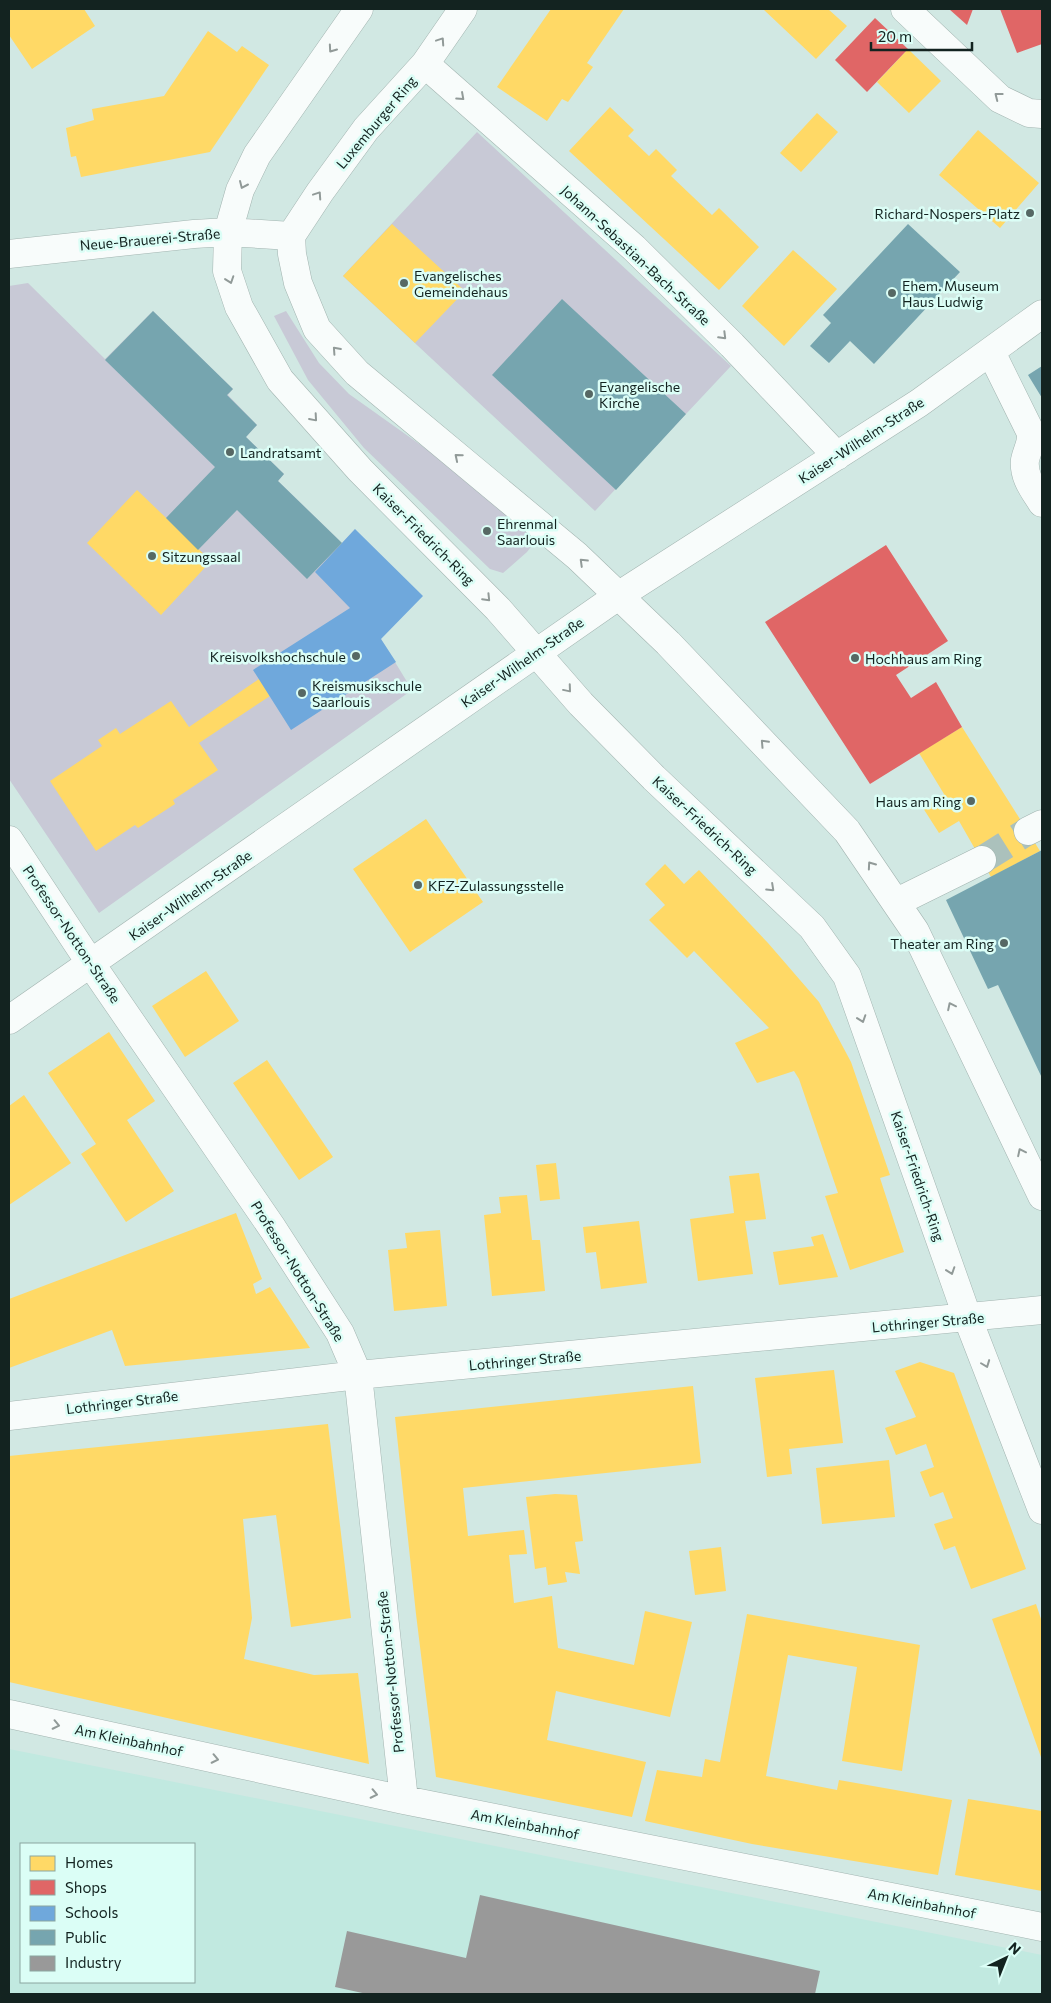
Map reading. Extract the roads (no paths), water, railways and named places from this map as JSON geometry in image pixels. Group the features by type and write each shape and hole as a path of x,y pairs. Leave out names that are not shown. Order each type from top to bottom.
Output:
{"street":[{"path":"228,232 240,190 257,154 359,9"},
{"name":"Luxemburger Ring","path":"291,236 320,192 366,129 425,64 463,9"},
{"path":"905,9 1000,99 1029,113 1042,114"},
{"name":"Johann-Sebastian-Bach-Straße","path":"425,64 634,248 732,345 837,456"},
{"name":"Neue-Brauerei-Straße","path":"9,254 194,234 228,232 291,236"},
{"name":"Kaiser-Friedrich-Ring","path":"228,232 227,271 240,307 280,380 360,470 485,595 580,704 654,778 812,927 847,976 968,1319 1042,1510"},
{"path":"291,236 292,254 298,283 317,329 357,373 576,556 673,648 847,831 915,931 1042,1196"},
{"name":"Kaiser-Wilhelm-Straße","path":"9,1020 536,652 618,596 919,403 1042,314"},
{"path":"992,352 1030,433 1032,442 1025,458 1025,473 1042,504"},
{"name":"Professor-Notton-Straße","path":"9,840 91,964 273,1229 340,1333 358,1375 404,1800"},
{"path":"897,902 982,860"},
{"name":"Lothringer Straße","path":"9,1416 358,1375 968,1319 1042,1310"},
{"name":"Am Kleinbahnhof","path":"9,1714 404,1800 1042,1926"}],"tunnel":[{"path":"982,860 1028,831"}],"place":[{"name":"Richard-Nospers-Platz","path":"1030,213"},
{"name":"Evangelisches Gemeindehaus","path":"404,283"},
{"name":"Ehem. Museum Haus Ludwig","path":"892,293"},
{"name":"Evangelische Kirche","path":"589,394"},
{"name":"Landratsamt","path":"230,452"},
{"name":"Ehrenmal Saarlouis","path":"487,531"},
{"name":"Sitzungssaal","path":"152,556"},
{"name":"Kreisvolkshochschule","path":"356,656"},
{"name":"Hochhaus am Ring","path":"855,658"},
{"name":"Kreismusikschule Saarlouis","path":"302,693"},
{"name":"Haus am Ring","path":"971,801"},
{"name":"KFZ-Zulassungsstelle","path":"418,885"},
{"name":"Theater am Ring","path":"1004,943"}]}
